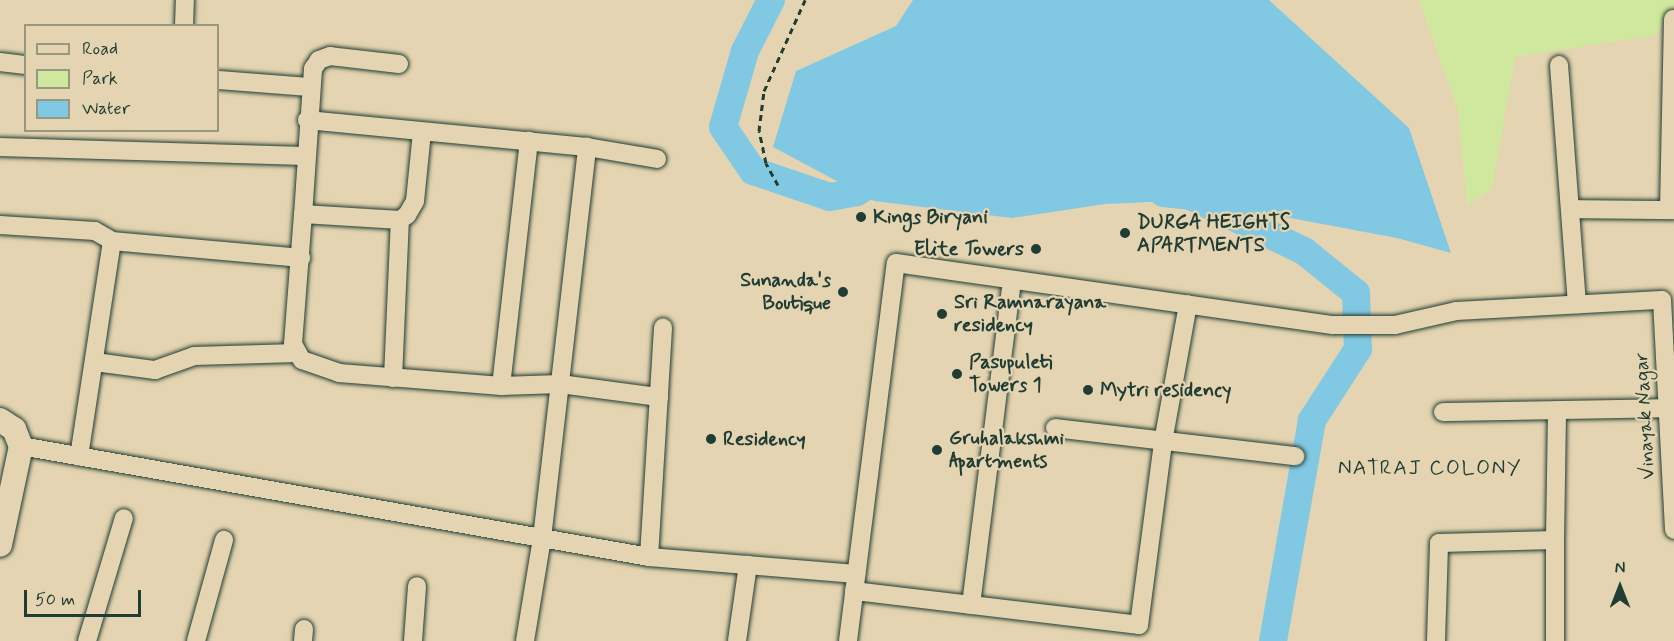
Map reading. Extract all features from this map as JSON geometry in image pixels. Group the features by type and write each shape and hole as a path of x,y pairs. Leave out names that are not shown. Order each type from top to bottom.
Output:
{"main road":[{"path":"0,420 14,429 21,446 0,545"}],"street":[{"path":"184,24 185,0"},
{"path":"1570,209 1671,210 1673,19"},
{"path":"297,353 293,332 301,258 307,120 310,87 319,60 330,56 399,64"},
{"path":"0,62 24,65"},
{"path":"848,641 896,263 1012,282 1333,325 1395,325 1456,311 1577,304 1559,65"},
{"path":"219,80 310,87"},
{"path":"307,120 587,147 657,159"},
{"path":"303,214 400,220 407,215 415,201 422,132"},
{"path":"501,386 529,141"},
{"path":"0,147 305,156"},
{"path":"525,641 542,538 587,147"},
{"path":"393,378 400,220"},
{"path":"0,225 94,231 110,237 112,242 79,456"},
{"path":"112,242 301,258"},
{"path":"971,605 1012,282"},
{"name":"Vinayak Nagar","path":"1577,304 1662,300 1674,530"},
{"path":"21,446 649,557 748,566 971,605 1139,625 1163,442 1188,304"},
{"path":"649,557 663,327"},
{"path":"94,362 155,370 194,356 297,353 316,367 339,373 501,386 560,384 659,397"},
{"path":"1443,412 1667,408"},
{"path":"1555,641 1557,410"},
{"path":"1055,428 1295,456"},
{"path":"87,641 124,518"},
{"path":"196,641 224,540"},
{"path":"1436,641 1439,543 1555,540"},
{"path":"737,641 748,566"},
{"path":"413,641 417,586"}],"path":[{"path":"778,185 766,163 759,131 764,91 805,0"}],"green space":[{"path":"1419,0 1674,0 1674,4 1657,35 1515,57 1492,189 1467,205 1458,110"}],"water":[{"path":"913,0 1269,0 1409,128 1451,253 1397,238 1193,200 1105,204 1012,218 874,201 773,147 796,71 896,26"}],"waterway":[{"path":"771,0 745,51 723,127 753,171 830,197 857,192 889,172"},
{"path":"1163,193 1190,196 1304,251 1356,293 1358,349 1312,420 1273,641"}],"place":[{"name":"Kings Biryani","path":"861,217"},
{"name":"DURGA HEIGHTS APARTMENTS","path":"1125,233"},
{"name":"Elite Towers","path":"1036,249"},
{"name":"Sunanda's Boutique","path":"843,292"},
{"name":"Sri Ramnarayana residency","path":"942,314"},
{"name":"Pasupuleti Towers 1","path":"957,374"},
{"name":"Mytri residency","path":"1088,390"},
{"name":"Residency","path":"711,439"},
{"name":"Gruhalakshmi Apartments","path":"937,450"}],"district":[{"name":"NATRAJ COLONY","path":"1430,468"}]}
